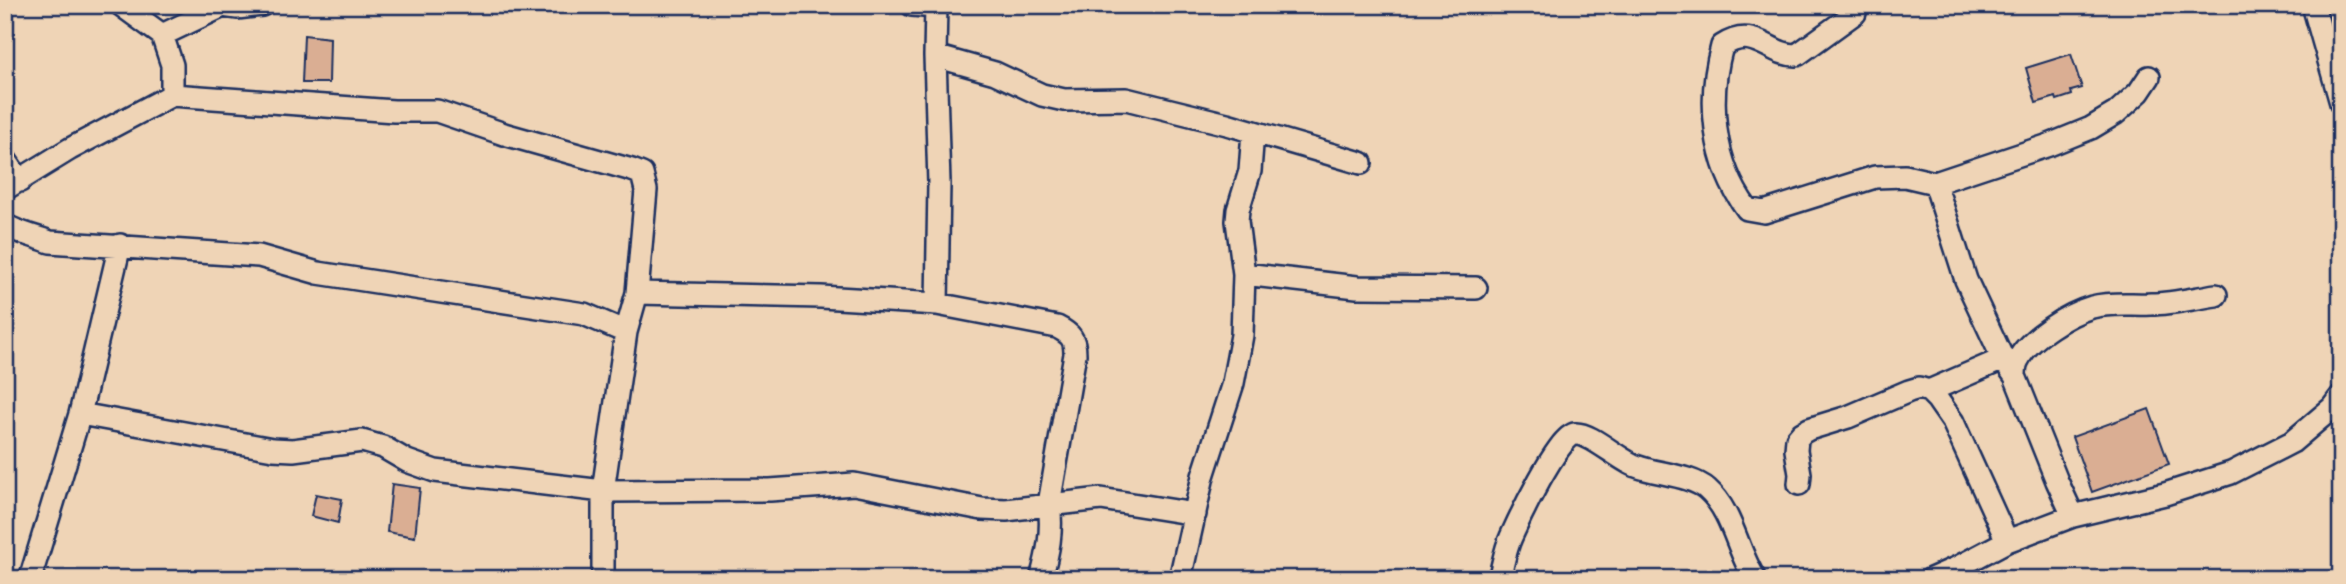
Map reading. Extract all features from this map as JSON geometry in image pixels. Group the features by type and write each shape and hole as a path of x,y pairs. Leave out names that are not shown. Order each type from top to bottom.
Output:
{"street":[{"path":"121,5 162,34 172,65 172,94"},
{"path":"162,34 223,6 237,8 262,5"},
{"path":"912,5 936,6 939,183 937,304"},
{"path":"2313,5 2341,103"},
{"path":"1855,13 1797,55 1790,55 1751,39 1734,38 1722,46 1716,67 1715,124 1719,151 1738,197 1746,209 1764,212 1875,177 1905,176 1935,184 2091,128 2128,104 2149,76"},
{"path":"935,56 986,70 1042,95 1064,100 1112,97 1126,99 1360,163"},
{"path":"5,159 13,185 70,149 172,94 394,111 437,111 504,134 642,174 646,190 637,293 626,332 603,491 603,579"},
{"path":"1181,579 1203,476 1233,383 1242,335 1244,274 1237,221 1250,171 1253,132"},
{"path":"1935,184 1966,280 2038,430 2073,516"},
{"path":"5,225 14,231 50,242 259,256 318,274 584,314 626,332"},
{"path":"30,579 80,415 120,245"},
{"path":"1244,274 1357,287 1476,288"},
{"path":"637,293 821,297 937,304 1057,327 1072,337 1075,354 1049,504 1052,524 1050,543 1041,579"},
{"path":"1928,391 2009,368 2051,328 2072,315 2093,307 2153,304 2216,295"},
{"path":"1799,484 1796,450 1797,439 1802,433 1919,388 1928,391 1937,399 1953,422 2007,541"},
{"path":"1931,579 2007,541 2073,516 2165,494 2231,473 2292,442 2332,408 2341,396"},
{"path":"80,415 273,449 293,450 362,441 383,447 407,461 435,471 603,491 770,490 855,484 982,509 1006,510 1101,499 1195,514"},
{"path":"1499,579 1510,540 1557,448 1566,437 1580,434 1622,461 1696,482 1707,488 1730,523 1755,579"}],"building":[{"path":"304,35 330,38 329,83 302,83"},
{"path":"2071,54 2082,88 2057,100 2056,97 2036,103 2026,68"},
{"path":"2149,409 2169,464 2092,492 2072,437"},
{"path":"392,484 420,488 415,537 387,532"},
{"path":"316,494 342,499 338,523 311,516"}]}
